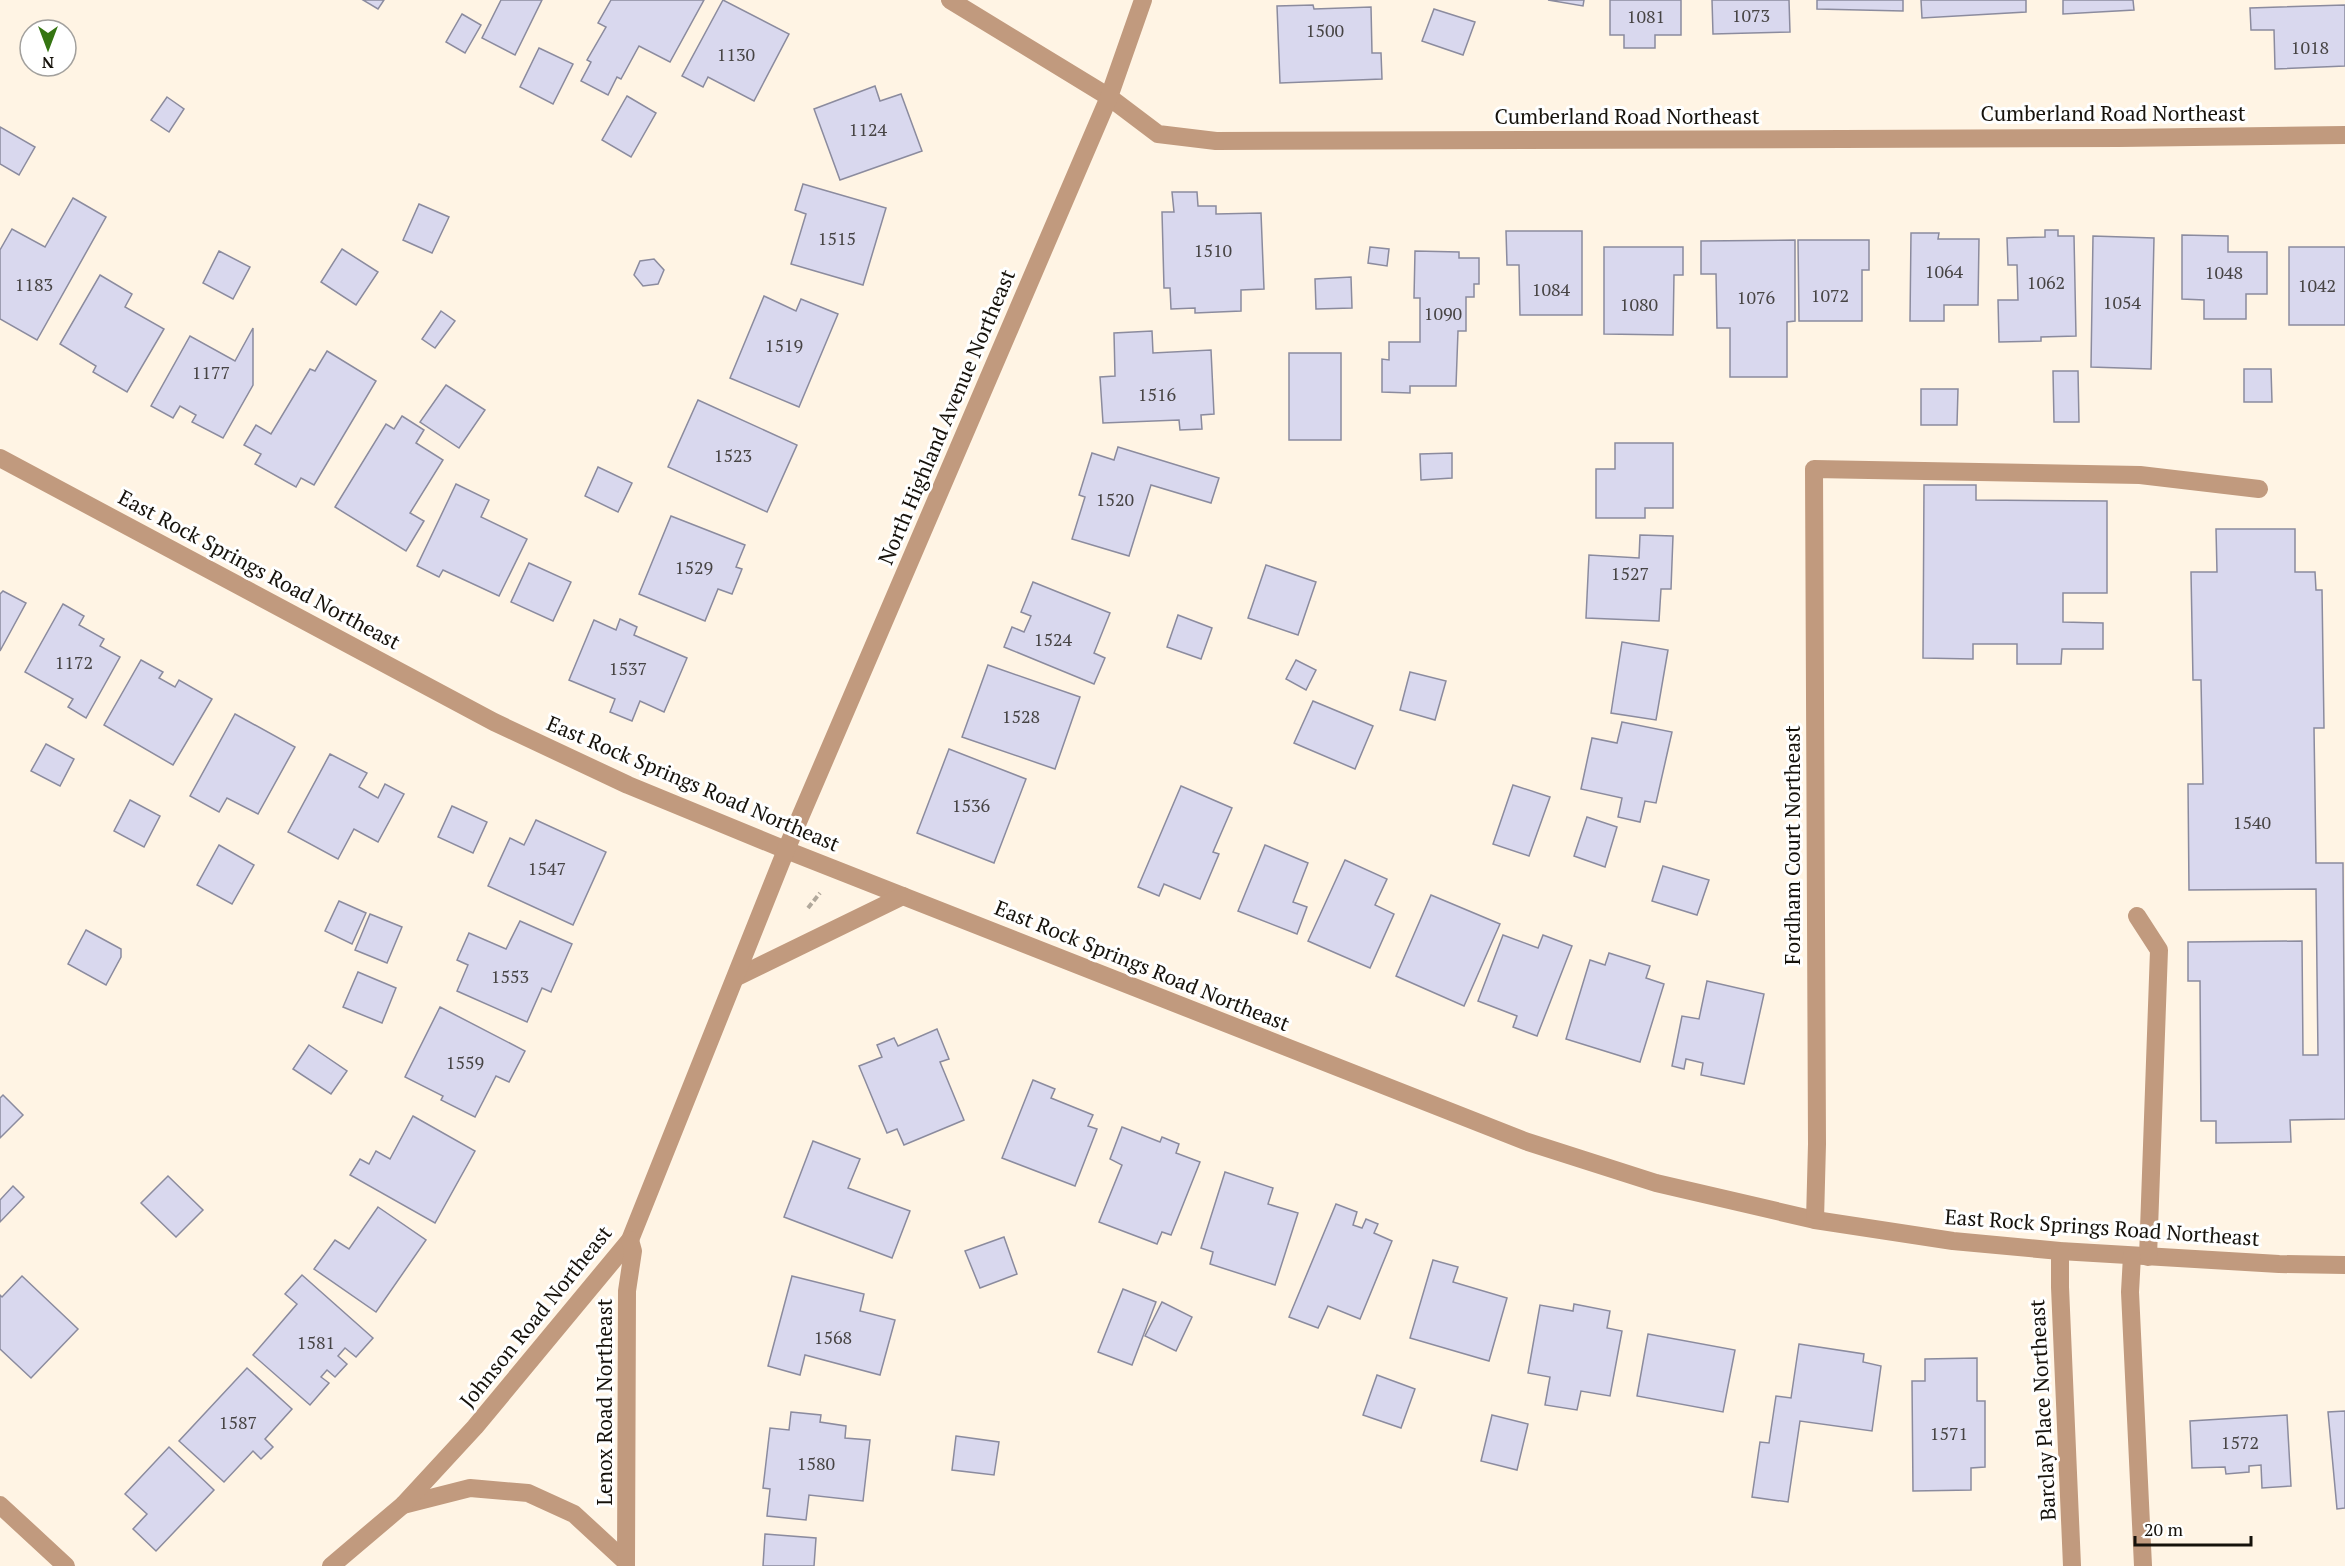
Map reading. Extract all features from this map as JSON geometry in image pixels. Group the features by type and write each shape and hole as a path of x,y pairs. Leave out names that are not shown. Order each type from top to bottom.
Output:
{"street":[{"name":"Cumberland Road Northeast","path":"950,0 1109,97 1158,134 1216,141 2345,135"},
{"name":"North Highland Avenue Northeast","path":"786,850 1109,97 1143,0"},
{"name":"East Rock Springs Road Northeast","path":"0,458 494,722 628,785 786,850 1525,1141 1656,1183 1815,1220 1953,1240 2060,1251 2279,1264 2345,1265"},
{"name":"Fordham Court Northeast","path":"1815,1220 1817,1132 1814,469 2140,475 2259,489"},
{"name":"Johnson Road Northeast","path":"331,1566 404,1505 475,1427 630,1240 786,850"},
{"path":"736,977 903,896"},
{"path":"2137,916 2159,950 2140,1256 2130,1292 2143,1566"},
{"name":"Lenox Road Northeast","path":"626,1564 627,1291 633,1251 630,1240"},
{"name":"Barclay Place Northeast","path":"2060,1251 2072,1566"},
{"path":"404,1505 470,1488 528,1493 574,1514 626,1564"},
{"path":"0,1505 66,1566"}],"path":[{"path":"803,913 821,892"}],"building":[{"path":"363,0 384,0 378,9"},
{"path":"501,0 542,0 515,55 482,38"},
{"path":"611,0 704,0 670,62 639,46 621,79 617,77 608,95 581,81 591,62 587,60 606,27 598,23"},
{"path":"723,0 789,34 754,101 708,77 703,87 682,76"},
{"path":"1548,0 1584,0 1583,6"},
{"path":"1610,0 1681,0 1681,35 1655,35 1655,48 1624,48 1624,35 1610,35"},
{"path":"1712,0 1789,0 1790,32 1713,34"},
{"path":"1817,0 1903,0 1903,11 1817,9"},
{"path":"1921,0 2026,0 2026,12 1922,18"},
{"path":"2063,0 2133,0 2134,10 2063,14"},
{"path":"1313,5 1314,9 1371,7 1372,53 1381,53 1382,79 1280,83 1277,6"},
{"path":"2345,5 2345,66 2275,69 2274,30 2251,30 2250,8"},
{"path":"1434,9 1475,22 1463,55 1422,41"},
{"path":"462,14 481,25 465,53 446,42"},
{"path":"539,48 573,64 553,104 520,87"},
{"path":"875,86 880,101 901,94 922,151 840,180 814,109"},
{"path":"627,96 656,113 631,157 602,140"},
{"path":"167,97 184,109 169,132 151,120"},
{"path":"0,127 35,147 19,175 0,164"},
{"path":"803,184 886,208 863,285 791,264 806,214 795,210"},
{"path":"1172,192 1197,192 1198,206 1216,206 1216,214 1261,213 1264,289 1241,290 1241,311 1195,313 1195,308 1171,309 1170,288 1164,288 1162,212 1174,212"},
{"path":"73,198 106,217 37,340 0,319 0,250 12,229 45,247"},
{"path":"419,204 449,217 432,253 403,240"},
{"path":"2045,230 2058,230 2058,236 2074,236 2076,336 2041,337 2041,341 1999,342 1998,300 2018,300 2017,265 2008,265 2007,238 2045,237"},
{"path":"1506,231 1582,231 1582,315 1520,315 1519,265 1507,265"},
{"path":"1911,233 1939,233 1938,239 1979,239 1978,305 1944,305 1944,321 1910,321"},
{"path":"2182,235 2228,236 2228,252 2267,252 2267,294 2246,294 2246,319 2204,319 2204,300 2182,299"},
{"path":"2093,236 2154,238 2151,369 2091,367"},
{"path":"1795,240 1795,321 1787,322 1787,377 1730,377 1730,328 1717,328 1716,274 1701,274 1701,241"},
{"path":"1798,240 1869,240 1869,270 1862,270 1862,321 1799,321"},
{"path":"1370,247 1389,249 1387,266 1368,263"},
{"path":"1604,247 1683,247 1683,275 1674,275 1673,335 1604,334"},
{"path":"2289,247 2345,247 2345,325 2289,325"},
{"path":"342,249 378,272 356,305 321,282"},
{"path":"219,251 250,267 233,299 203,283"},
{"path":"1415,251 1459,252 1459,258 1479,258 1479,284 1474,284 1474,297 1466,297 1466,331 1458,331 1456,386 1410,386 1410,393 1382,392 1382,359 1389,360 1389,342 1420,342 1420,298 1414,298"},
{"path":"654,259 664,270 658,284 643,286 634,275 640,261"},
{"path":"100,275 132,294 125,307 164,329 127,392 93,372 96,366 60,344"},
{"path":"1351,277 1352,308 1316,309 1315,279"},
{"path":"764,296 796,311 801,299 838,314 799,407 730,378"},
{"path":"441,311 455,321 435,348 422,339"},
{"path":"253,328 253,385 223,438 192,422 196,415 180,406 173,418 151,406 190,336 235,361"},
{"path":"1152,331 1153,353 1211,350 1214,414 1201,415 1202,429 1180,430 1179,420 1103,423 1100,377 1115,376 1114,333"},
{"path":"327,351 376,381 314,485 301,478 296,487 255,464 261,454 244,445 256,425 271,434 310,369 315,371"},
{"path":"1289,353 1341,353 1341,440 1289,440"},
{"path":"2244,369 2271,369 2272,402 2244,402"},
{"path":"2053,371 2078,371 2079,422 2054,422"},
{"path":"446,385 485,410 459,448 420,422"},
{"path":"1921,389 1958,389 1957,425 1921,425"},
{"path":"698,400 797,445 767,512 668,467"},
{"path":"402,416 424,430 416,443 443,460 410,513 424,521 406,551 335,507 386,424 394,429"},
{"path":"1615,443 1673,443 1673,508 1645,508 1645,518 1596,518 1596,469 1615,469"},
{"path":"1118,447 1219,478 1211,503 1151,485 1129,556 1072,539 1085,497 1079,495 1092,453 1114,460"},
{"path":"1452,453 1452,478 1421,480 1420,454"},
{"path":"598,467 632,483 618,512 585,496"},
{"path":"456,484 489,500 481,517 527,539 499,596 443,570 439,577 417,566"},
{"path":"1924,485 1976,485 1976,500 2107,501 2107,593 2063,593 2063,622 2103,623 2103,649 2062,649 2061,664 2017,664 2017,644 1973,644 1973,659 1923,658"},
{"path":"671,516 745,545 736,567 742,569 732,594 718,589 705,621 639,594"},
{"path":"2216,529 2295,529 2295,572 2315,572 2316,590 2322,590 2324,728 2314,728 2316,863 2343,863 2345,1119 2290,1120 2291,1142 2216,1143 2216,1121 2201,1121 2200,981 2188,981 2188,942 2302,941 2303,1055 2318,1055 2316,889 2189,890 2188,784 2203,784 2201,680 2193,680 2191,572 2217,572"},
{"path":"1640,535 1673,536 1671,589 1661,589 1659,621 1586,618 1589,555 1639,558"},
{"path":"529,563 571,582 553,621 511,602"},
{"path":"1266,565 1316,582 1298,635 1248,618"},
{"path":"1033,582 1110,613 1094,653 1105,658 1094,684 1004,647 1012,627 1024,632 1031,616 1021,612"},
{"path":"3,591 26,603 0,651 0,594"},
{"path":"63,604 84,616 79,625 104,639 100,646 120,657 86,718 68,707 73,699 25,672"},
{"path":"1178,615 1212,628 1201,659 1167,647"},
{"path":"620,619 637,627 634,635 687,658 664,712 640,701 632,721 610,712 615,699 569,680 594,620 616,630"},
{"path":"1622,642 1668,650 1656,720 1611,713"},
{"path":"141,660 163,672 159,678 175,687 179,680 212,699 173,765 104,725"},
{"path":"1296,660 1316,670 1306,690 1286,679"},
{"path":"988,665 1080,697 1055,769 962,737"},
{"path":"1410,672 1446,681 1435,720 1400,710"},
{"path":"1313,701 1373,726 1355,769 1294,743"},
{"path":"235,714 295,747 258,814 227,798 219,812 190,796"},
{"path":"1622,722 1672,732 1656,803 1645,801 1640,822 1618,817 1622,798 1581,789 1592,738 1617,743"},
{"path":"46,744 74,759 60,786 31,771"},
{"path":"949,749 1026,779 994,863 917,833"},
{"path":"330,754 367,773 359,787 378,798 385,784 404,794 378,842 354,829 338,859 288,832"},
{"path":"1513,785 1550,797 1529,856 1493,844"},
{"path":"1181,786 1232,808 1213,852 1219,854 1200,899 1164,884 1159,896 1138,887"},
{"path":"130,800 160,816 144,847 114,831"},
{"path":"452,806 487,822 473,853 438,837"},
{"path":"1587,817 1617,827 1605,867 1574,856"},
{"path":"536,820 606,852 573,925 488,886 510,838 524,845"},
{"path":"219,845 254,865 232,904 197,885"},
{"path":"1265,845 1308,863 1293,902 1307,907 1297,934 1238,911"},
{"path":"1345,860 1387,879 1375,905 1394,914 1370,968 1308,941"},
{"path":"1663,866 1709,880 1697,915 1652,901"},
{"path":"1431,895 1500,924 1464,1006 1396,976"},
{"path":"339,901 366,913 352,944 325,931"},
{"path":"370,914 402,927 387,963 355,950"},
{"path":"520,921 572,944 551,992 542,988 527,1022 457,991 468,965 457,960 469,933 506,949"},
{"path":"86,930 121,949 121,957 106,985 68,964"},
{"path":"1503,935 1538,948 1543,935 1572,946 1537,1036 1513,1027 1517,1016 1478,1001"},
{"path":"1609,953 1650,966 1646,978 1664,984 1640,1062 1566,1039 1590,960 1605,965"},
{"path":"358,972 396,988 382,1023 343,1007"},
{"path":"1707,981 1764,994 1744,1084 1701,1075 1703,1063 1686,1059 1684,1069 1672,1066 1682,1016 1699,1019"},
{"path":"440,1007 525,1051 509,1082 496,1076 475,1117 441,1100 443,1096 405,1077"},
{"path":"937,1029 949,1059 940,1062 964,1120 904,1145 897,1129 887,1133 859,1066 882,1057 877,1045 894,1038 898,1046"},
{"path":"309,1045 347,1071 331,1094 293,1069"},
{"path":"1033,1080 1055,1089 1051,1098 1093,1115 1088,1126 1097,1129 1075,1186 1002,1158"},
{"path":"3,1095 23,1115 0,1138 0,1098"},
{"path":"413,1116 475,1151 435,1223 350,1175 360,1159 369,1164 376,1151 390,1159"},
{"path":"1122,1127 1160,1142 1162,1137 1179,1144 1176,1153 1200,1162 1171,1235 1162,1232 1157,1244 1099,1222 1122,1165 1110,1159"},
{"path":"813,1141 860,1159 848,1188 910,1211 892,1258 784,1217"},
{"path":"1225,1172 1273,1188 1268,1204 1298,1213 1275,1285 1210,1264 1213,1252 1201,1248"},
{"path":"168,1176 203,1210 176,1237 141,1203"},
{"path":"13,1186 24,1197 0,1222 0,1200"},
{"path":"1336,1204 1357,1212 1353,1225 1362,1228 1366,1219 1378,1224 1374,1233 1392,1241 1360,1319 1328,1306 1318,1328 1289,1317"},
{"path":"378,1207 426,1240 376,1312 314,1269 335,1240 349,1249"},
{"path":"1004,1237 1017,1274 980,1288 965,1251"},
{"path":"1433,1260 1458,1267 1453,1282 1507,1298 1489,1361 1410,1338"},
{"path":"302,1275 373,1338 356,1357 345,1348 338,1356 347,1364 335,1377 327,1370 321,1377 329,1383 310,1405 253,1355 297,1304 285,1294"},
{"path":"22,1276 78,1329 31,1378 0,1349 0,1295 2,1297"},
{"path":"792,1276 864,1294 860,1311 895,1320 880,1375 805,1355 800,1375 768,1366"},
{"path":"1123,1289 1156,1302 1132,1365 1098,1352"},
{"path":"1162,1302 1192,1317 1176,1351 1145,1336"},
{"path":"1574,1304 1610,1311 1607,1328 1622,1331 1610,1396 1581,1391 1577,1410 1545,1405 1550,1377 1528,1373 1540,1305 1573,1311"},
{"path":"1648,1334 1735,1350 1723,1412 1637,1396"},
{"path":"1799,1344 1864,1354 1863,1362 1881,1366 1872,1431 1800,1421 1788,1502 1752,1497 1760,1442 1769,1443 1776,1396 1791,1398"},
{"path":"1977,1358 1977,1401 1985,1401 1985,1467 1971,1468 1971,1490 1913,1491 1912,1381 1925,1381 1925,1359"},
{"path":"247,1368 292,1409 265,1439 273,1447 261,1459 253,1451 224,1482 179,1441"},
{"path":"1377,1375 1415,1389 1401,1428 1363,1415"},
{"path":"2345,1411 2345,1508 2337,1509 2328,1412"},
{"path":"791,1412 821,1415 820,1422 846,1426 845,1438 870,1440 863,1501 809,1495 806,1520 767,1516 770,1489 763,1488 770,1428 789,1430"},
{"path":"1492,1415 1528,1424 1517,1470 1481,1461"},
{"path":"2287,1415 2291,1486 2262,1488 2261,1465 2249,1466 2249,1472 2226,1474 2225,1467 2192,1468 2190,1421"},
{"path":"956,1436 999,1442 994,1475 952,1470"},
{"path":"169,1447 214,1490 156,1551 133,1529 147,1514 125,1494"},
{"path":"765,1534 816,1538 814,1566 763,1566"}]}
